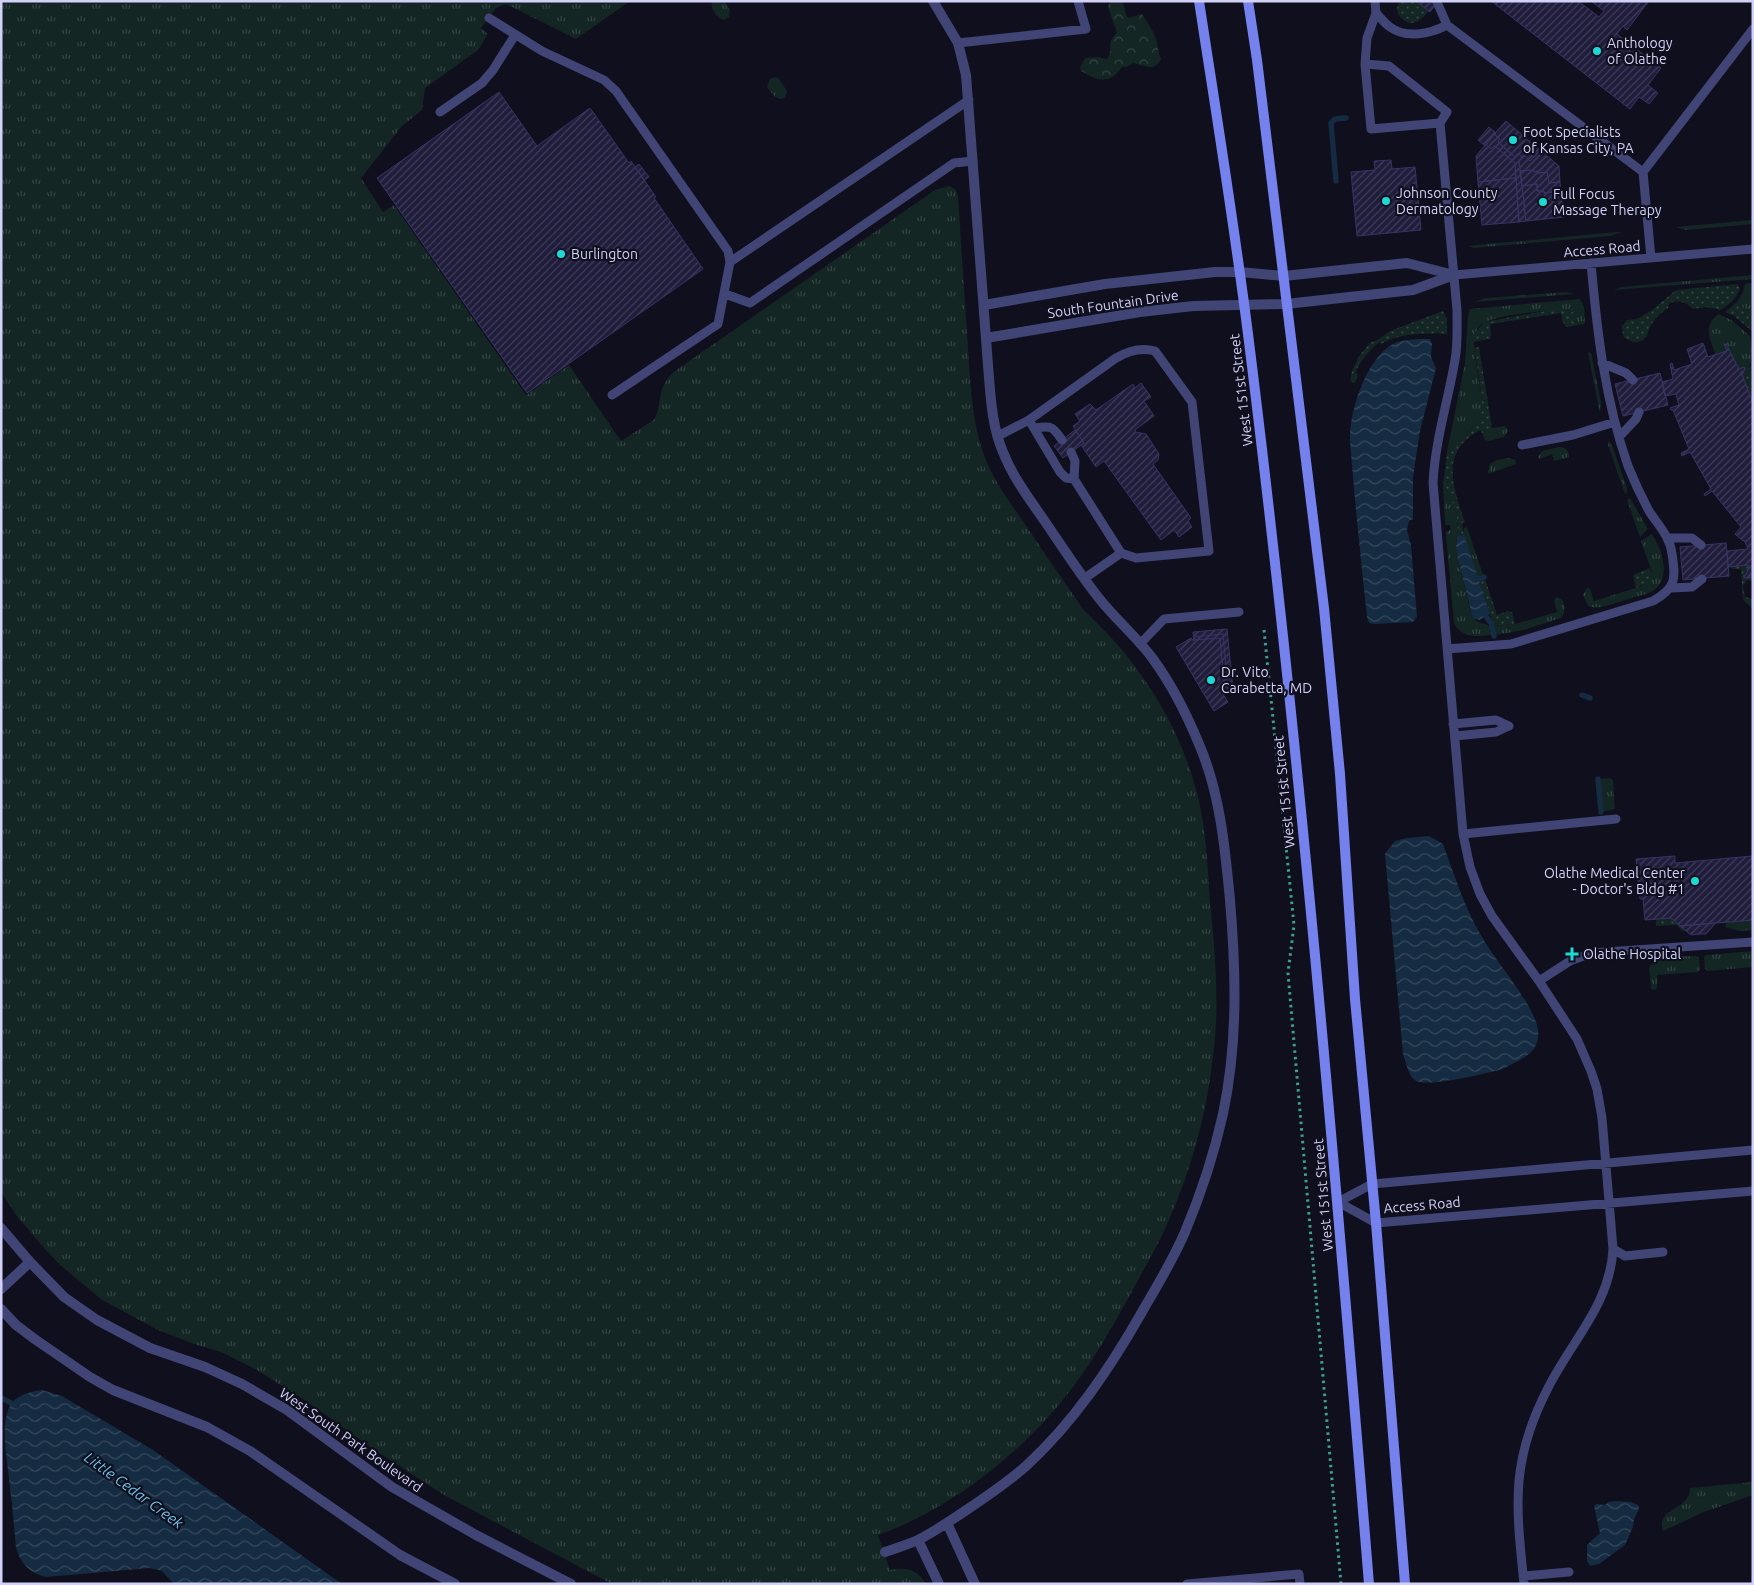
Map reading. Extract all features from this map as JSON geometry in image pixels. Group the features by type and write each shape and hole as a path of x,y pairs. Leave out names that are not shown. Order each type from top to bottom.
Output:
{"main road":[{"name":"West 151st Street","path":"1199,1 1240,272 1271,524 1338,1202 1369,1584"},
{"path":"1248,1 1258,60 1324,608 1340,774 1354,989 1376,1223 1405,1584"}],"street":[{"path":"885,1552 918,1540 992,1494 1025,1467 1054,1438 1084,1403 1120,1350 1184,1234 1206,1178 1223,1113 1230,1076 1233,1043 1235,975 1227,867 1221,823 1208,765 1198,741 1169,685 1152,658 1097,596 1084,578 1025,492 1003,452 998,436 992,411 966,75 958,43 933,1"},
{"name":"Access Road","path":"1240,272 1284,276 1407,263 1454,275"},
{"name":"South Fountain Drive","path":"984,305 1104,284 1190,274 1240,272"},
{"name":"Access Road","path":"1244,304 1286,304 1413,290 1454,275"},
{"name":"South Fountain Drive","path":"986,338 1140,312 1193,306 1244,304"},
{"name":"West South Park Boulevard","path":"1,1228 64,1298 97,1320 150,1348 205,1367 242,1384 287,1410 392,1487 459,1526 571,1584"},
{"path":"1,1289 30,1262"},
{"path":"1,1309 16,1325 90,1377 113,1390 207,1427 242,1446 400,1555 455,1584"},
{"path":"947,1523 975,1584"},
{"path":"918,1540 939,1584"}],"lane":[{"path":"958,43 1086,29 1078,1"},
{"path":"1375,1 1376,13 1367,38 1365,64 1371,129 1440,123"},
{"path":"1437,2 1447,25 1643,172"},
{"path":"1376,13 1389,26 1400,33 1426,33 1447,25"},
{"path":"489,18 515,35 564,62 604,80 616,91 728,251 730,262 718,324 612,395"},
{"path":"1651,258 1643,172 1753,29"},
{"path":"440,112 482,83 493,70 515,35"},
{"path":"1365,64 1389,66 1447,112 1440,123 1457,310 1457,344 1434,460 1433,482 1463,834 1470,867 1480,894 1492,916 1577,1039 1597,1089 1606,1163 1613,1249 1612,1266 1607,1286 1599,1304 1548,1386 1530,1427 1520,1466 1517,1502 1523,1580 1570,1572"},
{"path":"730,262 969,100"},
{"path":"724,294 750,303 954,163 973,161"},
{"name":"Access Road","path":"1454,275 1753,249"},
{"path":"1447,649 1497,646 1527,640 1653,602 1671,588 1674,577 1672,552 1668,538 1638,490 1615,422 1602,363 1596,324 1591,264"},
{"path":"998,436 1031,424 1126,352 1147,349 1155,351 1192,402 1209,550 1136,558 1121,553 1074,479 1075,461 1071,452"},
{"path":"1602,363 1626,373 1633,380"},
{"path":"1620,436 1636,419 1639,412"},
{"path":"1522,445 1573,434 1615,422"},
{"path":"1031,424 1054,428 1062,440"},
{"path":"1031,424 1060,472 1066,478 1074,479"},
{"path":"1668,538 1692,538 1701,545"},
{"path":"1084,578 1121,553"},
{"path":"1671,588 1692,587 1702,579"},
{"path":"1140,644 1164,619 1239,612"},
{"path":"1454,724 1496,720 1509,726 1496,732 1454,736"},
{"path":"1463,834 1616,819"},
{"path":"1538,981 1570,961 1591,953 1753,942"},
{"name":"Access Road","path":"1338,1202 1372,1184 1753,1150"},
{"name":"Access Road","path":"1338,1202 1376,1223 1753,1191"},
{"path":"1613,1249 1624,1256 1663,1252"},
{"path":"1187,1584 1300,1574 1300,1584"}],"path":[{"path":"1264,630 1294,925 1288,973 1341,1584"}],"green space":[{"path":"1,1 630,1 576,39 506,4 496,8 481,28 488,34 478,50 425,88 422,110 402,126 361,178 383,212 394,205 526,395 569,365 621,441 655,419 662,388 675,371 935,190 949,186 955,189 958,196 971,387 975,422 984,455 1000,488 1082,607 1119,647 1145,680 1181,745 1201,809 1207,855 1215,959 1216,1017 1207,1098 1203,1119 1185,1180 1155,1249 1117,1319 1089,1365 1073,1387 1033,1433 986,1475 933,1510 906,1524 878,1535 890,1570 911,1570 919,1575 926,1584 612,1584 444,1495 257,1370 221,1352 158,1330 102,1300 59,1264 16,1215 1,1192"},
{"path":"712,1 724,1 730,10 729,17 724,20 721,19 713,10"},
{"path":"1110,1 1121,1 1128,18 1142,14 1156,39 1161,59 1156,66 1149,67 1133,63 1127,67 1122,67 1113,77 1103,80 1081,71 1080,67 1085,58 1097,57 1107,59 1109,56 1111,40 1117,33 1108,7"},
{"path":"1400,1 1416,1 1429,11 1414,23 1406,22 1398,14 1397,8"},
{"path":"776,77 787,91 785,97 781,99 775,97 767,87 770,79"},
{"path":"1753,220 1753,224 1685,230 1676,227"},
{"path":"1622,232 1610,236 1474,248 1467,246"},
{"path":"1753,275 1753,279 1614,290 1621,287"},
{"path":"1753,283 1753,316 1737,302 1745,284"},
{"path":"1738,284 1740,289 1736,296 1720,310 1707,307 1693,309 1678,301 1672,302 1655,320 1642,341 1633,342 1623,336 1622,326 1627,320 1637,319 1651,311 1676,290"},
{"path":"1566,292 1574,294 1474,302 1486,298"},
{"path":"1580,299 1584,307 1585,324 1578,325 1573,312 1566,309 1523,313 1483,323 1477,330 1474,340 1481,394 1481,416 1455,447 1447,452 1465,363 1470,309"},
{"path":"1737,302 1753,316 1753,332 1734,316 1725,312"},
{"path":"1555,309 1566,309 1573,312 1578,325 1566,327 1561,313 1490,324 1490,339 1473,342 1475,333 1484,322"},
{"path":"1443,311 1447,319 1447,334 1413,334 1388,340 1381,344 1380,342 1360,364 1355,373 1358,374 1355,383 1350,381 1352,371 1359,356 1370,343 1390,331"},
{"path":"1719,314 1733,321 1750,336 1753,356 1748,369 1739,369 1726,344 1724,345 1727,351 1716,355 1710,338 1709,327 1714,318"},
{"path":"1479,347 1492,428 1482,433 1480,430 1467,439 1459,449 1454,460 1454,483 1465,522 1462,523 1464,535 1457,536 1458,520 1449,490 1443,486 1447,452 1476,424 1482,412 1474,348"},
{"path":"1588,352 1591,353 1601,403 1600,414"},
{"path":"1753,356 1753,403 1741,372 1750,367"},
{"path":"1505,426 1508,431 1504,437 1489,441 1485,440 1482,433 1492,428"},
{"path":"1609,441 1627,488 1627,493 1625,494 1608,445"},
{"path":"1559,447 1567,450 1569,457 1554,461 1552,454 1540,459 1538,457 1542,451"},
{"path":"1509,458 1515,460 1516,464 1488,474 1490,464 1497,460"},
{"path":"1443,486 1449,489 1458,520 1456,548 1470,609 1476,621 1490,626 1491,635 1475,636 1465,634 1454,623 1446,535 1447,531 1451,530 1450,525 1446,525 1445,522"},
{"path":"1630,498 1648,529 1640,537 1627,500"},
{"path":"1467,527 1483,575 1477,577 1464,537 1464,528"},
{"path":"1652,534 1660,549 1664,566 1661,582 1656,588 1649,593 1605,606 1588,606 1583,595 1587,588 1590,589 1594,601 1642,586 1652,572 1641,541"},
{"path":"1749,565 1744,578 1753,577 1753,581 1747,580 1743,586 1745,597 1753,599 1753,614 1752,608 1743,600 1741,569 1730,567"},
{"path":"1650,568 1652,576 1650,581 1636,588 1633,575"},
{"path":"1485,579 1497,615 1508,611 1512,612 1515,624 1494,626 1479,581"},
{"path":"1556,597 1562,599 1564,604 1563,616 1561,618 1524,630 1495,635 1494,626 1515,624 1557,612 1554,601"},
{"path":"1610,778 1613,780 1615,809 1602,812 1599,779"},
{"path":"1671,918 1680,926 1699,925 1699,929 1682,931 1677,925 1656,926 1656,919"},
{"path":"1753,920 1753,930 1739,931 1725,927 1727,922"},
{"path":"1753,951 1753,967 1707,971 1705,969 1704,957 1706,955"},
{"path":"1670,957 1699,957 1700,969 1698,972 1657,975 1657,988 1655,990 1651,989 1649,968 1653,963"},
{"path":"1753,1482 1753,1495 1704,1512 1663,1531 1662,1523 1664,1517 1685,1501 1689,1495 1690,1488"}],"water":[{"path":"1430,339 1432,343 1431,357 1436,368 1420,431 1413,477 1413,519 1409,521 1407,530 1411,545 1417,617 1413,622 1369,623 1363,582 1351,450 1350,435 1353,411 1368,372 1375,360 1384,351 1401,341"},
{"path":"1464,535 1490,614 1480,620 1475,619 1472,615 1457,555 1457,536"},
{"path":"1429,836 1443,844 1472,919 1485,942 1530,1009 1538,1030 1538,1036 1534,1049 1502,1069 1457,1079 1423,1082 1413,1079 1403,1054 1385,854 1395,841"},
{"path":"42,1390 62,1396 153,1450 342,1584 174,1584 162,1571 150,1568 46,1577 30,1570 20,1559 16,1548 5,1426 8,1410 13,1401 26,1394"},
{"path":"1608,1502 1631,1502 1638,1505 1639,1509 1634,1519 1633,1527 1625,1545 1599,1564 1590,1566 1587,1561 1587,1545 1600,1533 1594,1506 1596,1504 1605,1505"}],"building":[{"path":"1416,1 1438,1 1430,12"},
{"name":"Anthology of Olathe","path":"1491,1 1578,1 1599,17 1604,11 1591,1 1649,1 1627,30 1623,26 1617,34 1661,68 1648,85 1658,93 1649,104 1639,97 1630,109"},
{"name":"Burlington","path":"499,92 537,146 590,108 629,163 631,161 703,269 527,393 377,178"},
{"name":"Foot Specialists of Kansas City, PA","path":"1506,121 1540,150 1530,161 1524,155 1522,157 1518,153 1515,157 1499,143 1500,139 1494,134"},
{"path":"1489,127 1496,133 1485,146 1478,140"},
{"path":"1494,134 1500,139 1499,143 1515,157 1518,153 1522,157 1519,161 1526,221 1519,222 1515,163 1496,147 1494,146 1491,149 1486,144"},
{"path":"1486,144 1491,149 1494,146 1496,147 1515,163 1516,178 1478,182 1476,156"},
{"path":"1540,150 1559,166 1560,182 1549,183 1547,172 1520,171 1519,161 1522,157 1524,155 1530,161"},
{"name":"Johnson County Dermatology","path":"1391,160 1392,169 1415,167 1421,230 1357,236 1351,172 1375,170 1374,161"},
{"path":"639,164 649,177 644,180 635,167"},
{"path":"1533,170 1534,172 1538,171 1538,173 1547,172 1549,183 1560,182 1561,191 1544,193 1544,191 1537,191 1537,184 1522,186 1520,171"},
{"path":"1516,178 1519,222 1482,225 1478,182"},
{"name":"Full Focus Massage Therapy","path":"1537,184 1537,191 1544,191 1544,193 1561,191 1564,217 1526,221 1522,186"},
{"path":"1703,343 1708,357 1727,351 1724,344 1726,344 1739,369 1744,367 1745,370 1741,372 1753,403 1753,577 1744,578 1749,565 1728,567 1727,551 1748,549 1744,540 1735,534 1741,527 1712,491 1705,496 1704,494 1711,489 1690,452 1682,456 1681,453 1689,449 1673,410 1670,408 1679,405 1676,394 1665,396 1662,382 1673,379 1670,364 1672,363 1674,370 1692,364 1687,349"},
{"path":"1660,373 1668,405 1623,416 1615,384"},
{"path":"1141,383 1151,397 1144,401 1154,416 1136,429 1135,432 1146,434 1159,454 1158,460 1153,464 1191,518 1188,521 1192,527 1179,537 1174,530 1161,540 1104,461 1096,467 1081,445 1084,443 1073,426 1080,421 1075,414 1090,404 1096,410 1133,384 1135,388"},
{"path":"1075,430 1084,443 1063,458 1054,446"},
{"path":"1726,543 1729,576 1683,580 1680,547"},
{"path":"1227,629 1233,690 1221,691 1221,683 1224,683 1220,638 1194,640 1193,632"},
{"name":"Dr. Vito Carabetta, MD","path":"1223,634 1228,691 1221,691 1228,702 1214,711 1176,647 1191,638 1194,641 1194,637"},
{"name":"Olathe Medical Center - Doctor's Bldg #1","path":"1675,856 1675,863 1753,856 1753,920 1680,926 1671,918 1645,920 1643,899 1640,899 1636,859"},
{"path":"1716,923 1706,934 1691,935 1680,926"}],"waterway":[{"path":"1336,181 1331,123 1335,119 1346,118"},
{"path":"1478,579 1484,577"},
{"path":"1485,615 1491,623 1494,636"},
{"path":"1582,695 1590,698"},
{"path":"1598,779 1601,812"},
{"name":"Little Cedar Creek","path":"1,1398 17,1406"}],"place":[{"name":"Anthology of Olathe","path":"1597,51"},
{"name":"Foot Specialists of Kansas City, PA","path":"1513,140"},
{"name":"Johnson County Dermatology","path":"1386,201"},
{"name":"Full Focus Massage Therapy","path":"1543,202"},
{"name":"Burlington","path":"561,254"},
{"name":"Dr. Vito Carabetta, MD","path":"1211,680"},
{"name":"Olathe Medical Center - Doctor's Bldg #1","path":"1695,881"},
{"name":"Olathe Hospital","path":"1572,954"}]}
